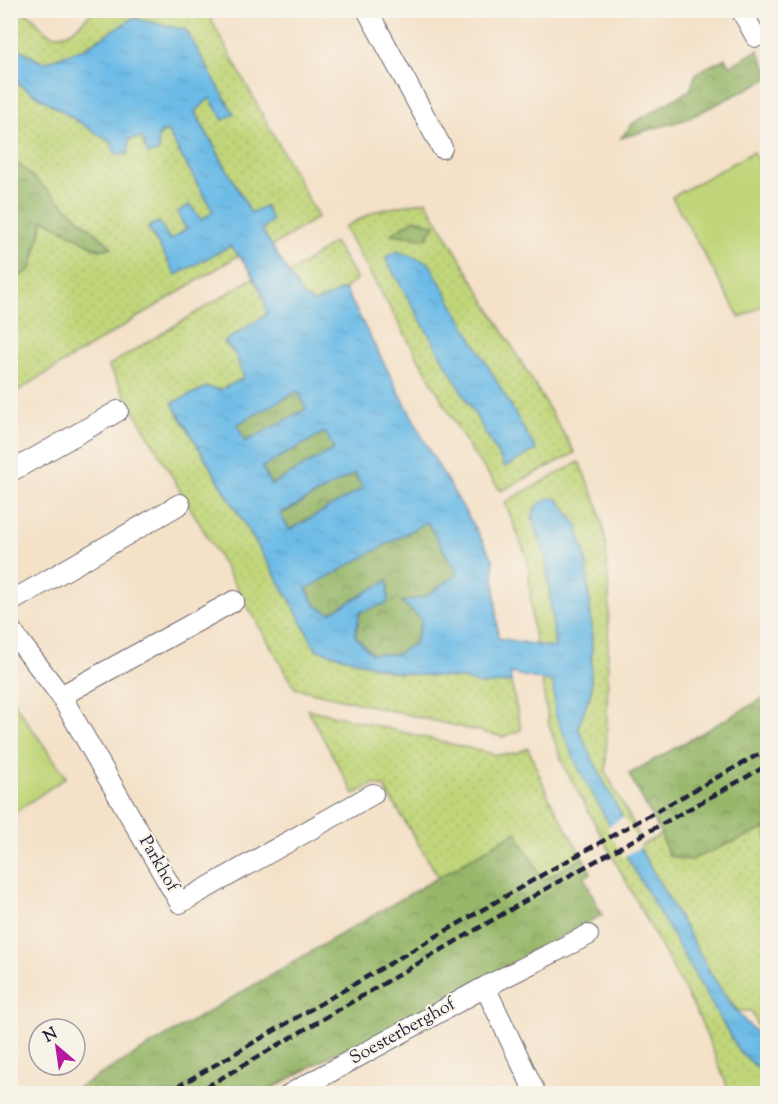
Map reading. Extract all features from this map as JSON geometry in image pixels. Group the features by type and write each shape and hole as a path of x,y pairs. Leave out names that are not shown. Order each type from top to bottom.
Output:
{"street":[{"path":"367,10 442,148"},
{"path":"741,10 756,37"},
{"path":"10,472 118,411"},
{"path":"10,602 180,504"},
{"path":"61,696 234,601"},
{"name":"Parkhof","path":"10,628 61,696 180,903 373,794"},
{"name":"Soesterberghof","path":"290,1094 485,987 588,935"},
{"path":"485,987 536,1094"}],"green space":[{"path":"127,9 202,10 208,14 318,217 271,247 262,230 272,220 265,206 251,213 195,111 210,98 234,114 211,76 99,38 85,48 43,63 11,44 10,11 28,14 49,33 63,35 77,27 94,12"},
{"path":"758,50 767,69 767,79 687,119 621,138 633,123 690,90 696,73 725,58 730,66"},
{"path":"10,79 93,129 128,154 128,139 143,138 144,148 167,130 213,211 201,221 177,212 186,229 170,240 159,222 148,227 156,242 230,246 239,255 11,395 11,283 31,269 44,219 99,250 112,247 14,161 11,161"},
{"path":"753,152 767,178 767,303 740,318 672,197"},
{"path":"14,160 112,248 99,250 44,219 31,269 11,283 10,161"},
{"path":"426,201 575,453 501,491 471,451 344,227 376,211"},
{"path":"415,219 435,225 426,239 391,234"},
{"path":"334,242 357,279 345,289 314,303 302,295 289,274"},
{"path":"253,278 267,302 266,315 224,342 235,354 245,378 220,390 207,387 172,403 289,598 316,649 393,672 464,679 480,685 511,682 521,730 503,737 295,688 108,366"},
{"path":"298,391 307,409 245,442 236,424"},
{"path":"325,432 335,449 271,486 262,467"},
{"path":"579,462 598,506 605,536 609,595 606,773 636,829 639,847 661,834 669,856 690,860 767,828 767,1041 761,1036 752,1011 738,1011 724,993 739,1051 767,1076 767,1093 730,1093 700,1019 564,766 549,725 532,621 528,561 505,502","holes":["532,518 586,560 592,630 591,691 578,727 555,648 546,557"]},
{"path":"354,473 364,488 290,530 280,515"},
{"path":"427,522 458,574 424,597 402,602 422,620 415,644 398,654 372,654 355,636 360,612 388,580 330,614 316,606 306,588"},
{"path":"767,696 767,828 690,860 669,856 661,834 629,774"},
{"path":"10,697 66,777 11,815 10,813"},
{"path":"307,709 497,755 516,753 528,748 549,798 583,858 543,880 516,832 439,878 384,787 374,784 354,794"},
{"path":"516,832 543,880 583,858 591,873 584,877 602,915 522,957 511,974 392,1041 348,1046 264,1093 67,1094"}],"water":[{"path":"133,18 186,30 234,114 223,120 210,98 195,112 251,213 265,206 272,220 262,230 302,295 314,303 345,289 432,455 493,559 498,638 555,648 546,557 532,518 536,506 549,498 558,499 577,525 586,560 592,630 591,691 578,727 627,826 709,970 740,1016 767,1041 767,1076 739,1051 628,859 578,767 555,714 553,682 510,673 511,682 480,685 464,679 393,672 316,649 289,598 172,403 207,387 220,390 244,378 235,354 224,342 266,315 259,287 243,260 230,246 176,275 148,227 159,222 170,240 186,229 177,212 190,205 201,220 213,211 167,131 158,135 159,151 148,154 142,138 129,139 128,154 120,155 114,152 112,143 11,79 10,44 43,63 85,48","holes":["298,391 306,409 245,442 237,424","325,432 334,449 271,485 262,467","355,473 363,488 290,530 280,514","427,522 458,574 424,597 402,602 422,620 415,643 397,654 372,654 355,636 360,612 388,603 388,580 330,613 316,606 306,589"]},
{"path":"397,251 429,263 536,450 505,467 385,258"}],"pier":[{"path":"624,817 641,847 623,857 607,827"}],"railway":[{"path":"165,1094 549,871 768,749"},
{"path":"194,1094 556,883 768,765"}]}
